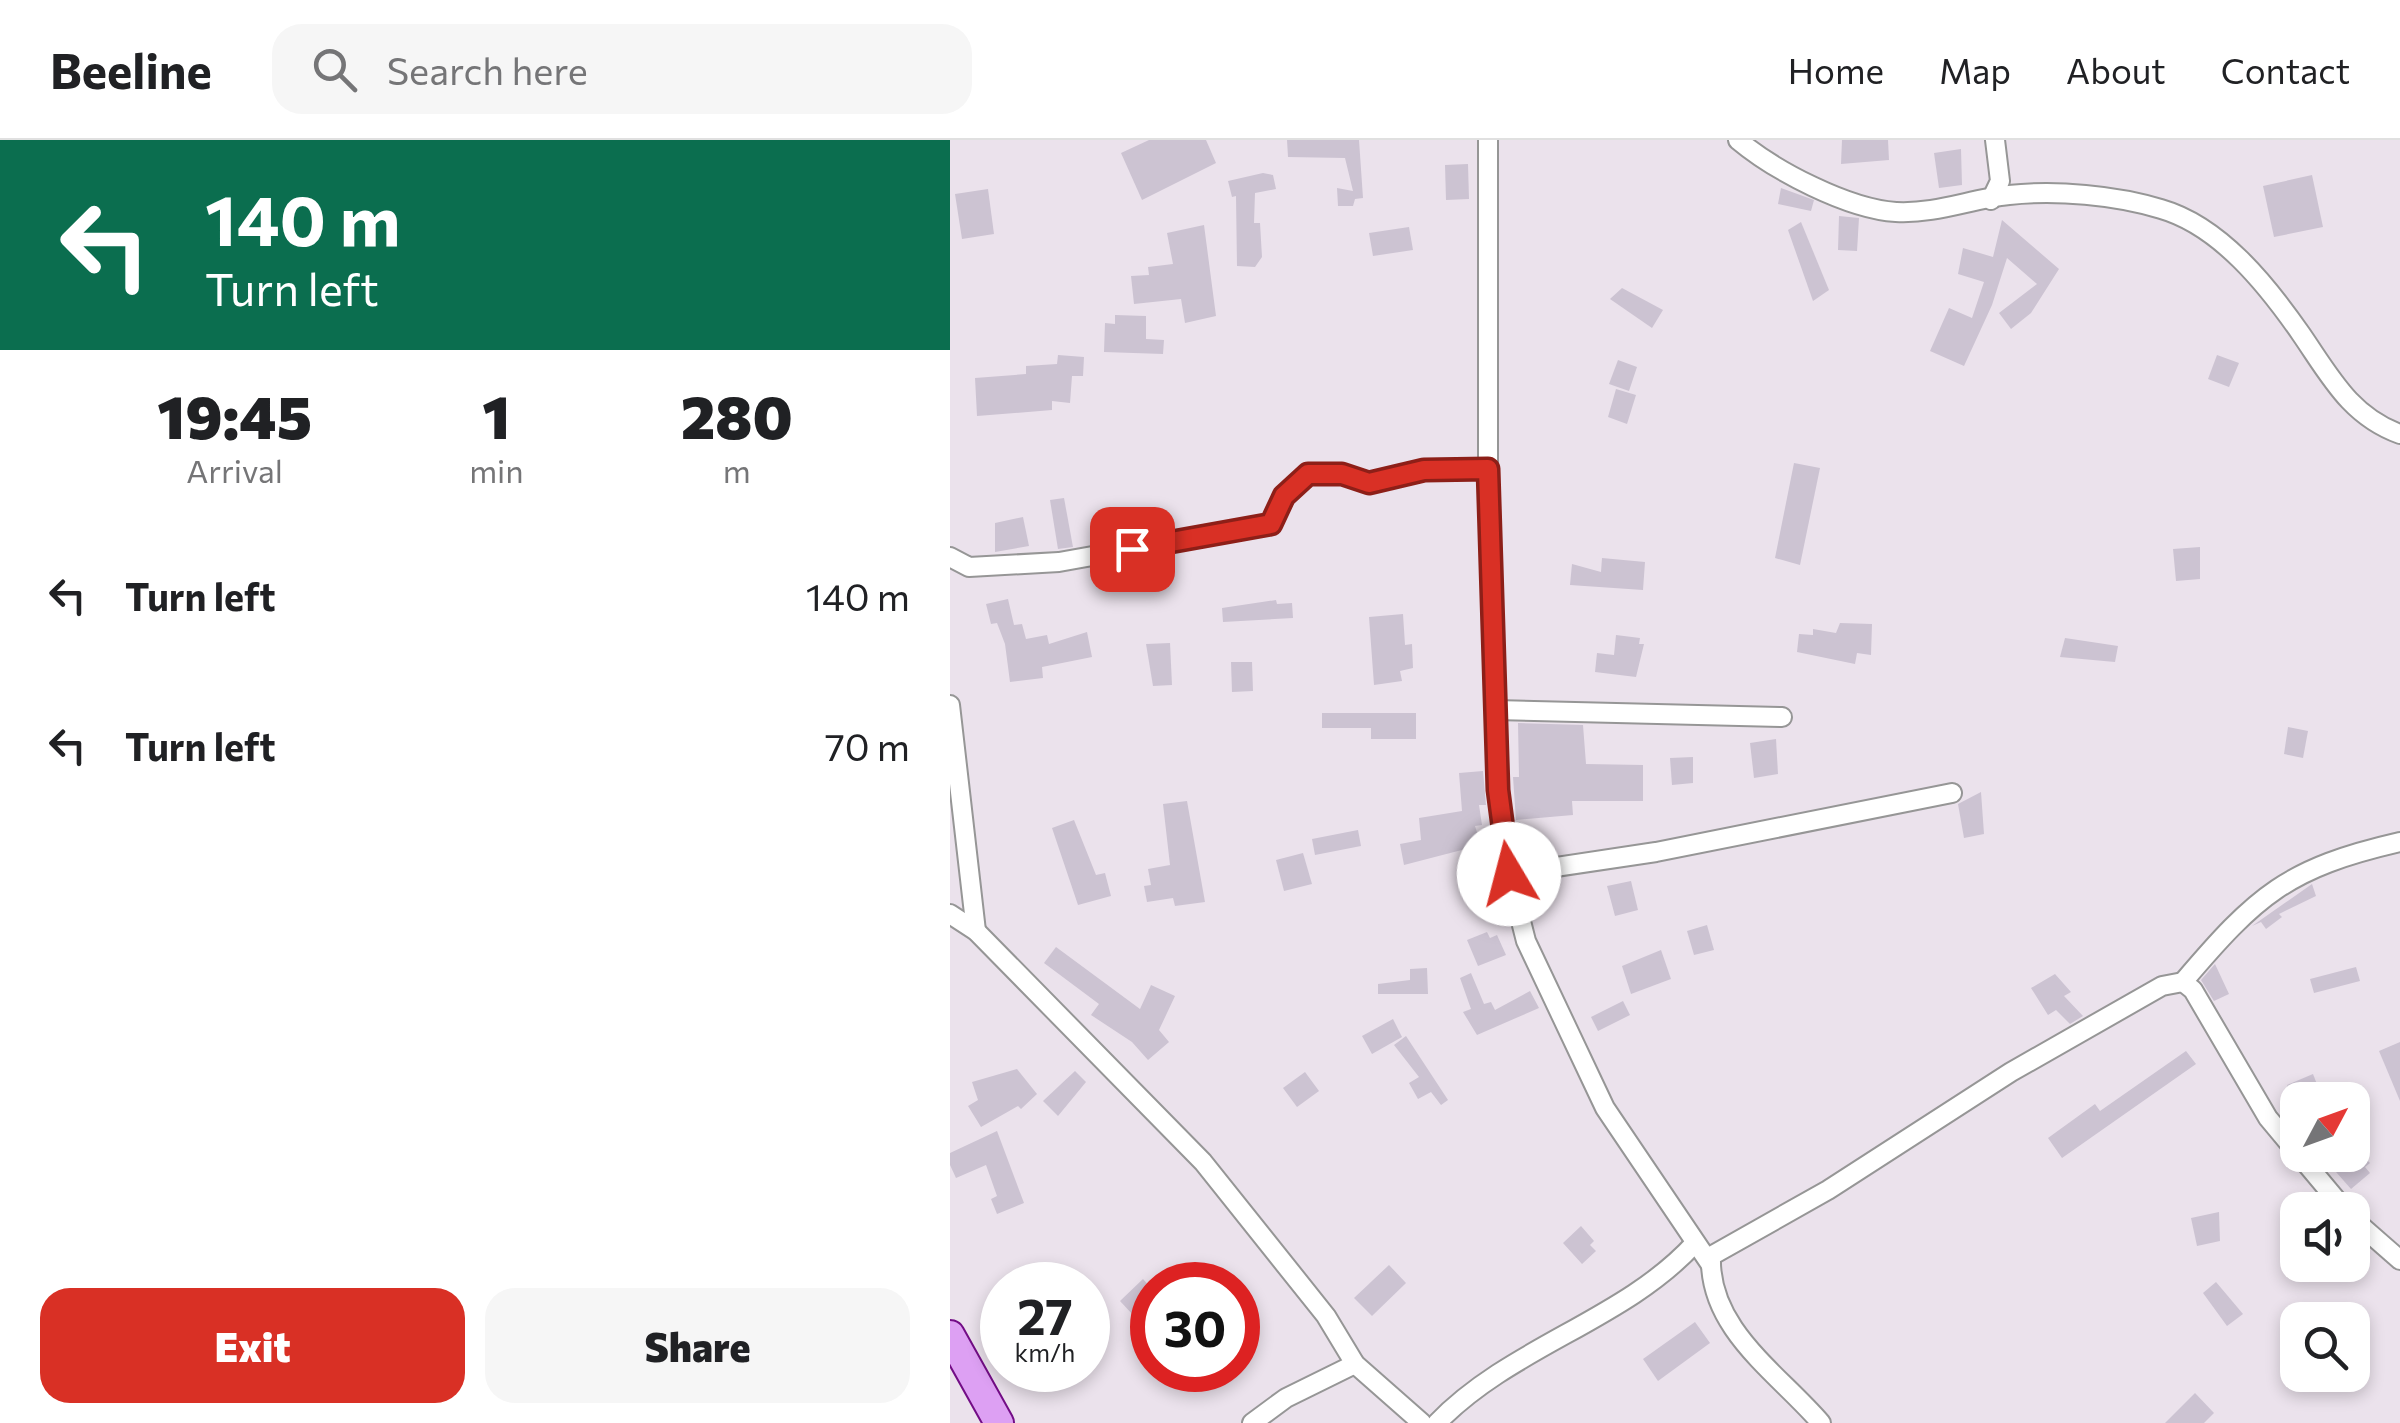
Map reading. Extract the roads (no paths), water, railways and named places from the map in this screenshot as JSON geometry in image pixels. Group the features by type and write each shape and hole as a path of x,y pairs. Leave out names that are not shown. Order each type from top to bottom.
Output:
{"main road":[{"path":"950,1334 1000,1423"}],"street":[{"path":"1488,140 1488,469 1498,790 1509,874 1526,941 1605,1108 1711,1265"},
{"path":"1738,140 1785,172 1891,212 1943,210 2008,195 2087,196 2160,208 2186,220 2252,273 2359,413 2400,434"},
{"path":"1992,200 2000,181 1994,140"},
{"path":"950,556 969,567 1058,562 1271,524 1284,496 1308,474 1342,474 1369,483 1424,470 1488,469"},
{"path":"950,705 976,931"},
{"path":"1496,710 1782,717"},
{"path":"1509,874 1656,852 1952,793"},
{"path":"1821,1423 1728,1321 1711,1286 1711,1265 1716,1252 1828,1190 2011,1072 2162,986 2184,982 2240,918 2295,876 2350,852 2400,842"},
{"path":"950,914 976,931 1202,1162 1326,1316 1356,1364 1422,1423"},
{"path":"2184,982 2205,1008 2268,1118 2330,1192"},
{"path":"2370,1234 2400,1260"},
{"path":"1437,1423 1487,1380 1656,1282 1695,1243"},
{"path":"1252,1423 1286,1398 1356,1364"}]}
